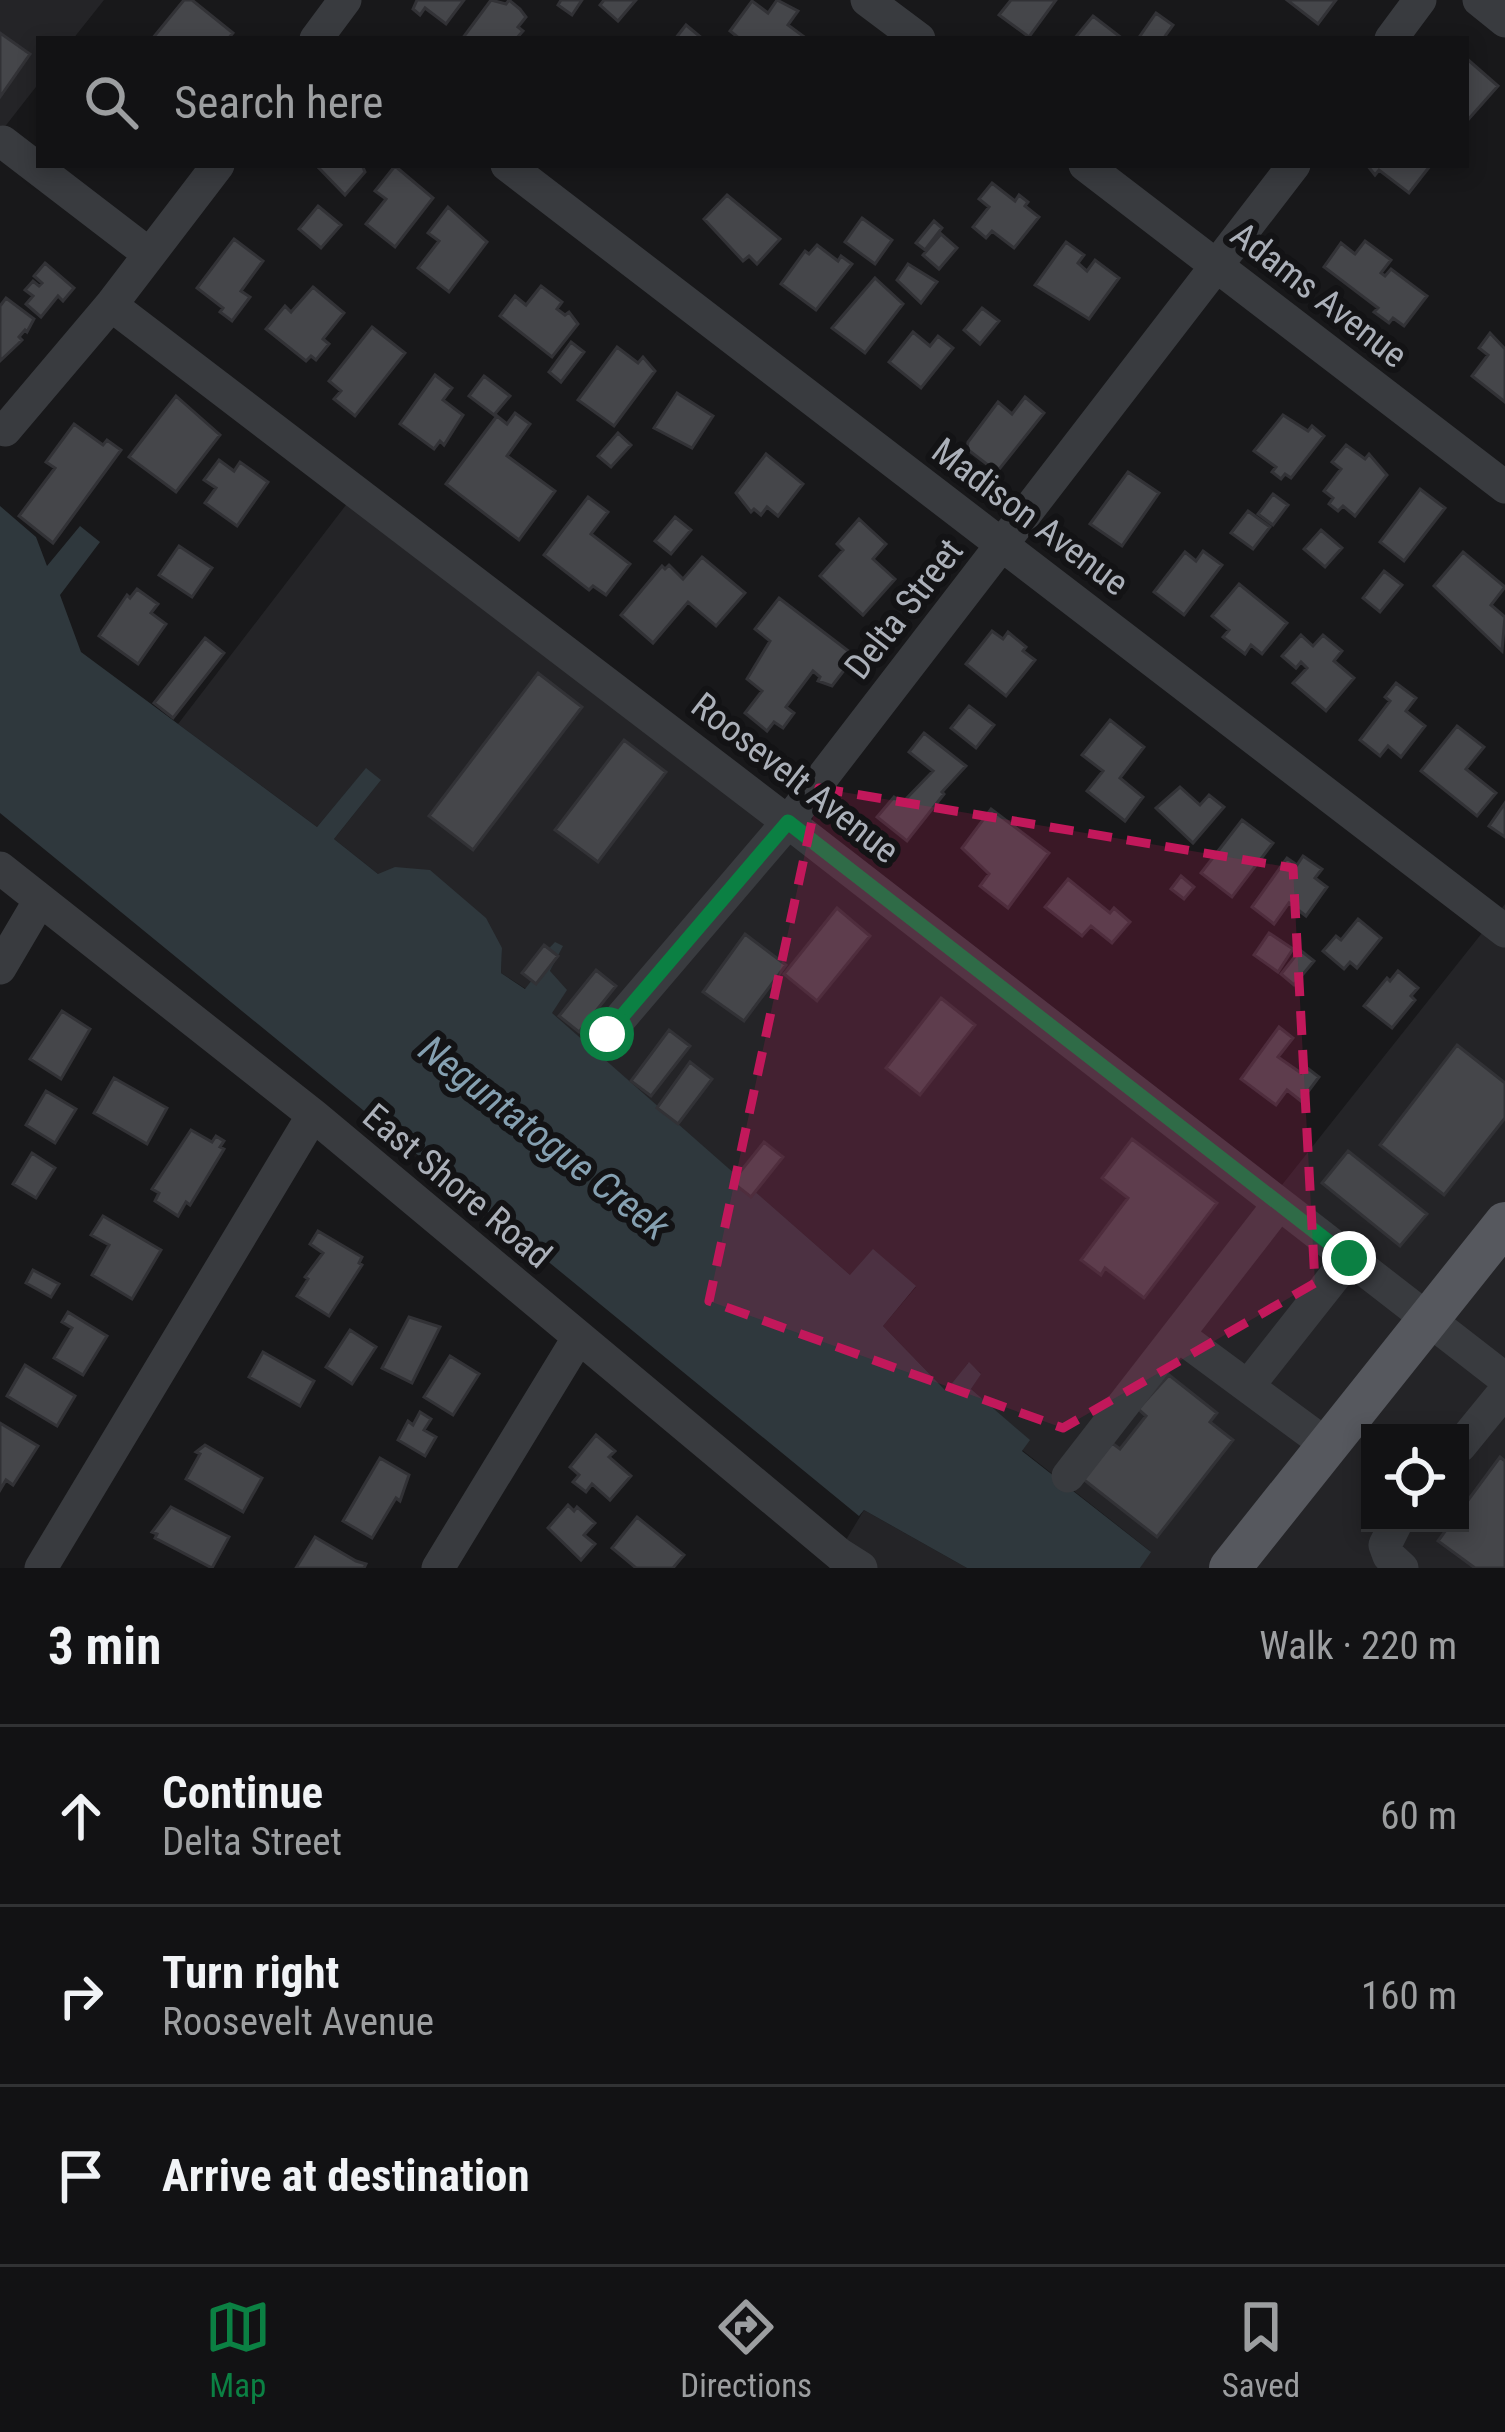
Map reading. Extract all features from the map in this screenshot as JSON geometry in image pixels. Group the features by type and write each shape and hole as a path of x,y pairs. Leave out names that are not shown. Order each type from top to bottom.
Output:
{"main road":[{"path":"1230,1568 1505,1223"}],"street":[{"path":"867,0 915,36"},
{"path":"1392,36 1420,0"},
{"path":"1479,0 1505,21"},
{"path":"2,142 36,168"},
{"path":"36,168 149,254"},
{"path":"4,430 111,305 216,168"},
{"name":"Madison Avenue","path":"511,168 1505,931"},
{"name":"Adams Avenue","path":"1089,168 1505,487"},
{"name":"Delta Street","path":"607,1034 788,822 1292,168"},
{"name":"Roosevelt Avenue","path":"111,305 788,822 1505,1379"},
{"name":"East Shore Road","path":"0,868 313,1115 844,1564"},
{"path":"0,968 40,900"},
{"path":"41,1568 313,1115"},
{"path":"1068,1476 1279,1204"},
{"path":"1248,1386 1349,1258"},
{"path":"1178,1335 1328,1445"},
{"path":"438,1568 578,1340"},
{"path":"1469,1434 1505,1391"},
{"path":"1392,1532 1385,1545 1402,1568"}],"highlighted area":[{"path":"819,788 1293,868 1315,1283 1063,1428 709,1301"}],"shaded area":[{"path":"0,0 104,0 75,36 36,36 36,87 0,133"},
{"path":"349,501 1266,1205 1505,904 1505,1568 1140,1568 1150,1551 1022,1450 1029,1440 971,1389 981,1373 968,1363 947,1392 883,1326 916,1287 850,1275 551,1013 550,971 562,947 526,989 501,973 502,948 378,874 334,839 380,781 366,769 317,827 178,724"},
{"path":"864,1510 967,1568 829,1568"}],"water":[{"name":"Neguntatogue Creek","path":"0,506 36,537 47,566 80,526 100,542 60,595 81,652 317,827 366,768 381,780 334,839 378,874 395,867 430,870 486,918 502,948 501,973 525,989 540,970 534,964 555,942 563,946 550,971 567,990 552,1013 850,1275 873,1249 916,1286 883,1326 946,1391 969,1362 981,1374 971,1389 1030,1440 1022,1451 1151,1552 1140,1568 967,1568 864,1510 859,1516 0,813"}],"building":[{"path":"184,0 192,0 233,33 230,36 154,36"},
{"path":"417,0 464,0 446,24 425,8 420,15 413,9"},
{"path":"491,0 506,4 509,0 526,17 518,27 523,31 519,36 464,36"},
{"path":"561,0 582,0 572,15 558,5"},
{"path":"604,0 636,0 618,21 600,5"},
{"path":"777,0 798,11 788,25 803,36 736,36 730,31 752,1 768,13"},
{"path":"1011,0 1056,0 1030,36 999,15"},
{"path":"1287,0 1336,0 1318,24"},
{"path":"1156,13 1173,25 1165,36 1140,36"},
{"path":"1093,16 1119,36 1076,36"},
{"path":"686,25 699,36 677,36"},
{"path":"0,33 30,54 0,97"},
{"path":"1469,61 1498,86 1469,119"},
{"path":"319,168 363,168 365,172 345,195"},
{"path":"397,168 433,198 395,247 366,224 386,199 375,191"},
{"path":"1369,168 1428,168 1409,193 1379,170 1375,175"},
{"path":"992,183 1015,201 1019,195 1039,217 1014,248 992,231 986,238 973,227 989,207 979,199"},
{"path":"727,195 780,239 757,264 749,256 743,261 704,219"},
{"path":"318,206 341,225 321,248 299,229"},
{"path":"448,207 487,242 449,292 418,268 439,241 428,233"},
{"path":"862,218 892,240 875,264 845,242"},
{"path":"934,221 942,228 925,250 916,243"},
{"path":"941,234 957,248 939,269 923,255"},
{"path":"234,239 263,261 241,291 250,297 232,321 197,288"},
{"path":"1365,241 1391,260 1381,273 1385,276 1391,269 1427,296 1404,326 1393,318 1389,323 1374,312 1378,308 1324,267 1341,243 1355,254"},
{"path":"1066,242 1084,255 1078,263 1087,271 1095,260 1119,278 1089,319 1035,285"},
{"path":"817,245 838,261 841,256 852,264 816,310 781,284 805,251 809,254"},
{"path":"45,263 74,288 63,301 58,296 41,317 26,304 33,296 25,290 33,281 42,283 34,276"},
{"path":"908,264 937,282 921,303 897,280"},
{"path":"875,278 903,304 865,353 832,328"},
{"path":"541,286 562,302 557,309 565,315 569,312 578,324 552,357 500,316 515,296 526,305"},
{"path":"313,287 344,313 323,339 329,344 316,360 311,356 306,361 266,329 285,306 291,312"},
{"path":"6,298 34,319 19,337 22,340 0,361 0,306"},
{"path":"982,308 999,321 980,344 964,330"},
{"path":"372,327 405,353 355,416 334,399 341,391 329,381"},
{"path":"913,332 930,346 938,336 953,348 921,388 889,362"},
{"path":"1490,333 1505,349 1505,402 1472,376 1488,355 1479,348"},
{"path":"571,342 584,352 561,382 549,372"},
{"path":"617,347 638,363 643,357 655,371 614,426 578,400"},
{"path":"435,375 452,388 443,400 463,415 444,445 440,441 434,449 400,424"},
{"path":"484,376 510,396 494,415 469,396"},
{"path":"677,393 713,416 692,448 654,428"},
{"path":"176,396 220,435 176,492 129,457"},
{"path":"1025,397 1044,413 997,472 967,449 968,442 998,402 1012,414"},
{"path":"515,413 530,424 507,456 555,491 519,540 446,484 497,416 507,424"},
{"path":"1283,415 1324,436 1291,478 1285,474 1281,479 1272,472 1276,467 1254,451"},
{"path":"74,424 103,445 107,440 121,450 53,543 19,516 55,468 46,462"},
{"path":"618,433 631,445 611,467 598,456"},
{"path":"1346,445 1365,459 1369,454 1387,475 1355,516 1343,506 1338,511 1329,504 1333,498 1324,491 1341,469 1332,462"},
{"path":"766,454 803,484 778,516 767,507 761,515 754,509 751,512 736,493"},
{"path":"219,460 234,471 240,462 268,482 237,526 205,503 216,488 204,480"},
{"path":"1128,472 1159,493 1122,546 1090,524"},
{"path":"1420,489 1445,508 1404,561 1380,542"},
{"path":"1273,494 1288,505 1273,525 1258,514"},
{"path":"588,497 608,512 591,534 630,564 606,595 593,586 589,590 544,555"},
{"path":"1248,511 1270,527 1253,549 1231,533"},
{"path":"675,517 691,530 671,554 655,541"},
{"path":"859,519 886,544 873,559 895,579 863,615 820,576 843,550 837,544"},
{"path":"1321,530 1342,548 1325,567 1304,549"},
{"path":"179,546 212,568 192,597 159,575"},
{"path":"1203,551 1222,565 1184,615 1154,592 1185,552 1196,561"},
{"path":"1463,552 1505,587 1491,605 1505,617 1502,651 1434,586"},
{"path":"702,557 745,593 716,626 688,602 653,643 621,615 662,566 669,565 683,579"},
{"path":"1384,571 1402,585 1380,612 1363,598"},
{"path":"1239,584 1287,623 1262,654 1251,645 1245,654 1223,637 1229,630 1212,616"},
{"path":"137,589 158,604 151,613 166,624 138,664 99,636 127,595 130,598"},
{"path":"779,598 855,656 832,686 818,681 813,671 786,707 794,713 783,728 774,722 767,731 745,713 762,691 747,679 770,641 755,629"},
{"path":"992,631 1003,639 1008,632 1035,660 1006,696 966,664"},
{"path":"1301,635 1313,646 1323,635 1342,651 1334,661 1354,678 1326,711 1293,683 1307,668 1301,662 1296,668 1282,656"},
{"path":"205,638 224,653 173,718 154,703"},
{"path":"538,673 582,707 473,850 429,816"},
{"path":"1396,683 1416,698 1406,711 1425,726 1401,757 1388,746 1380,756 1360,740 1390,701 1385,697"},
{"path":"969,706 994,725 976,748 951,728"},
{"path":"1110,720 1144,747 1120,778 1143,797 1125,821 1087,791 1103,771 1082,755"},
{"path":"1457,726 1484,747 1466,769 1496,793 1477,816 1421,771"},
{"path":"924,733 966,766 907,841 877,817 894,797 902,803 933,771 909,752"},
{"path":"624,740 666,772 598,862 555,830"},
{"path":"1180,787 1200,805 1209,795 1224,807 1193,843 1156,808"},
{"path":"1505,803 1505,837 1489,826"},
{"path":"991,809 1049,853 1008,908 980,886 989,874 962,848"},
{"path":"1242,820 1273,843 1232,897 1201,873"},
{"path":"1303,856 1322,869 1315,878 1327,887 1306,916 1289,903 1274,924 1252,907 1287,858 1297,865"},
{"path":"1181,876 1194,887 1184,899 1171,889"},
{"path":"1068,879 1110,913 1114,908 1130,922 1112,943 1091,926 1082,936 1045,907"},
{"path":"837,908 870,936 817,1001 784,974"},
{"path":"1358,919 1381,938 1357,968 1350,962 1344,969 1323,951 1336,936 1341,940"},
{"path":"1269,933 1293,949 1278,972 1254,955"},
{"path":"745,934 786,965 744,1021 703,992"},
{"path":"544,945 558,956 536,984 522,973"},
{"path":"1300,950 1314,961 1294,985 1281,974"},
{"path":"596,970 616,986 579,1032 559,1016"},
{"path":"1398,971 1418,988 1411,996 1415,1000 1392,1028 1364,1006"},
{"path":"941,998 975,1025 920,1095 886,1068"},
{"path":"62,1011 90,1029 61,1079 30,1059"},
{"path":"1279,1027 1293,1038 1278,1057 1301,1073 1306,1067 1319,1077 1301,1101 1287,1090 1276,1105 1241,1079"},
{"path":"669,1030 690,1046 651,1096 631,1081"},
{"path":"1457,1045 1505,1083 1505,1118 1444,1195 1380,1145"},
{"path":"690,1062 712,1079 678,1124 657,1108"},
{"path":"114,1078 167,1108 147,1144 94,1113"},
{"path":"46,1091 76,1109 55,1143 26,1125"},
{"path":"191,1130 212,1142 216,1136 224,1141 220,1147 224,1149 190,1205 186,1202 178,1216 155,1201 159,1193 152,1189"},
{"path":"1132,1139 1217,1203 1144,1298 1105,1268 1101,1275 1081,1260 1128,1198 1102,1178"},
{"path":"764,1142 783,1157 751,1197 732,1182"},
{"path":"1348,1151 1427,1214 1400,1246 1322,1183"},
{"path":"32,1153 55,1168 36,1198 13,1184"},
{"path":"103,1216 161,1250 132,1299 92,1275 109,1245 91,1235"},
{"path":"318,1231 362,1257 362,1265 329,1316 297,1296 323,1253 310,1244"},
{"path":"33,1270 59,1284 51,1297 26,1283"},
{"path":"68,1312 107,1336 83,1375 54,1358 72,1328 62,1322"},
{"path":"409,1317 440,1327 412,1383 382,1368"},
{"path":"350,1330 376,1347 352,1384 326,1367"},
{"path":"263,1352 314,1381 300,1406 249,1377"},
{"path":"450,1356 479,1374 453,1415 424,1397"},
{"path":"25,1365 75,1396 57,1426 7,1396"},
{"path":"1169,1375 1217,1413 1210,1422 1233,1440 1157,1537 1083,1479 1112,1443 1120,1449 1146,1416 1138,1409"},
{"path":"420,1412 431,1419 424,1430 436,1437 425,1456 398,1440 408,1421 413,1425"},
{"path":"0,1423 38,1446 13,1485 6,1480 0,1490"},
{"path":"596,1435 615,1451 609,1457 631,1476 610,1500 592,1484 586,1492 573,1482 579,1475 570,1467"},
{"path":"205,1445 262,1478 243,1512 186,1479 200,1454 196,1452"},
{"path":"1500,1457 1505,1461 1505,1568 1475,1568 1438,1541 1444,1532 1469,1532 1469,1499"},
{"path":"380,1458 409,1475 400,1501 396,1498 372,1538 343,1521"},
{"path":"568,1505 595,1523 584,1535 595,1544 581,1560 548,1528"},
{"path":"171,1507 229,1537 212,1568 155,1538 152,1532"},
{"path":"637,1517 684,1555 673,1568 636,1568 612,1548"},
{"path":"315,1537 366,1564 364,1568 296,1568"}],"route":[{"path":"607,1034 788,822 1349,1258"}]}
